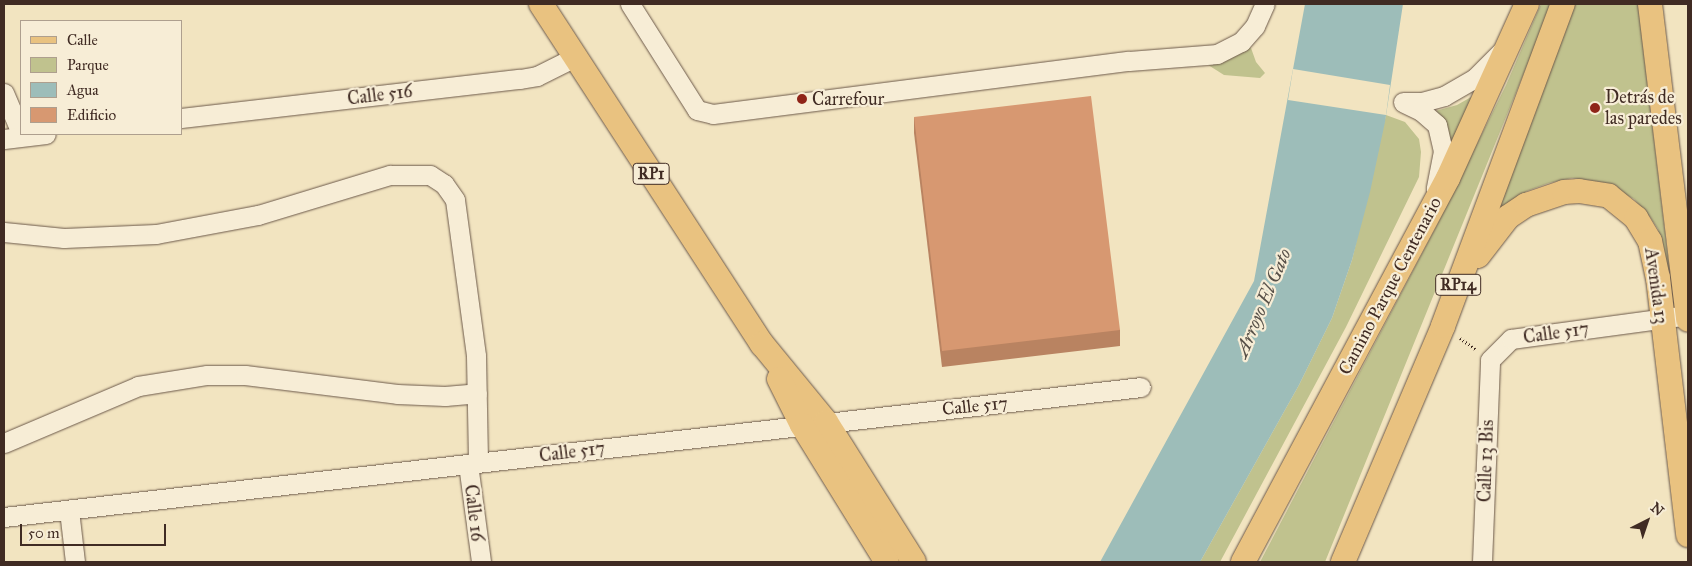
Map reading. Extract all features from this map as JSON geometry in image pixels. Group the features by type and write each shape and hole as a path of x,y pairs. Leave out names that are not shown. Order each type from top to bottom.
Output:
{"main road":[{"name":"RP14","path":"1343,562 1443,326 1563,4"},
{"name":"Avenida 13","path":"1650,4 1688,320"},
{"name":"Camino Parque Centenario","path":"1243,562 1428,216 1526,6"},
{"name":"RP1","path":"547,7 575,57 762,344 826,422 914,562"},
{"name":"Avenida 13","path":"1454,296 1485,244 1508,217 1545,197 1586,191 1609,196 1636,218 1643,228 1655,260 1688,535"},
{"name":"RP1","path":"762,344 802,425 888,562"}],"street":[{"path":"630,4 697,110 713,114 1129,61 1217,54 1241,42 1255,26 1265,4"},
{"path":"1428,216 1441,171 1441,138 1430,117 1403,102 1422,102 1444,96 1475,78 1502,52 1526,6"},
{"name":"Calle 516","path":"182,118 520,79 537,76 575,57"},
{"path":"4,93 17,136 32,135"},
{"name":"Calle 16","path":"4,232 64,238 156,234 258,215 390,175 430,176 444,184 455,200 476,356 477,394 473,464 480,562"},
{"name":"Calle 517","path":"1490,360 1511,339 1661,317 1688,315"},
{"name":"Calle 13 Bis","path":"1482,562 1490,360"},
{"path":"4,443 138,386 207,375 244,375 397,394 445,396 477,394"},
{"name":"Calle 517","path":"4,518 1141,387"},
{"path":"69,510 75,562"}],"path":[{"path":"1443,326 1490,360"}],"green space":[{"path":"1541,4 1552,4 1325,562 1260,562 1437,225 1506,85"},
{"path":"1574,4 1638,4 1671,283 1658,229 1650,217 1634,199 1604,183 1572,178 1549,183 1527,191 1496,212"},
{"path":"1251,48 1256,62 1265,73 1260,78 1224,75 1205,63"},
{"path":"1480,92 1453,150 1446,128 1432,112 1457,105"},
{"path":"1386,115 1405,122 1419,139 1421,152 1419,177 1346,327 1220,562 1200,562 1299,385 1332,318 1352,260"}],"water":[{"name":"Arroyo El Gato","path":"1305,4 1403,4 1385,122 1370,192 1352,260 1332,318 1299,385 1200,562 1100,562 1254,281"}],"pier":[{"path":"1293,69 1390,85 1386,115 1288,100"}],"building":[{"path":"1091,96 1120,330 942,351 914,117"}],"place":[{"name":"Carrefour","path":"802,99"},
{"name":"Detrás de las paredes","path":"1595,108"}]}
